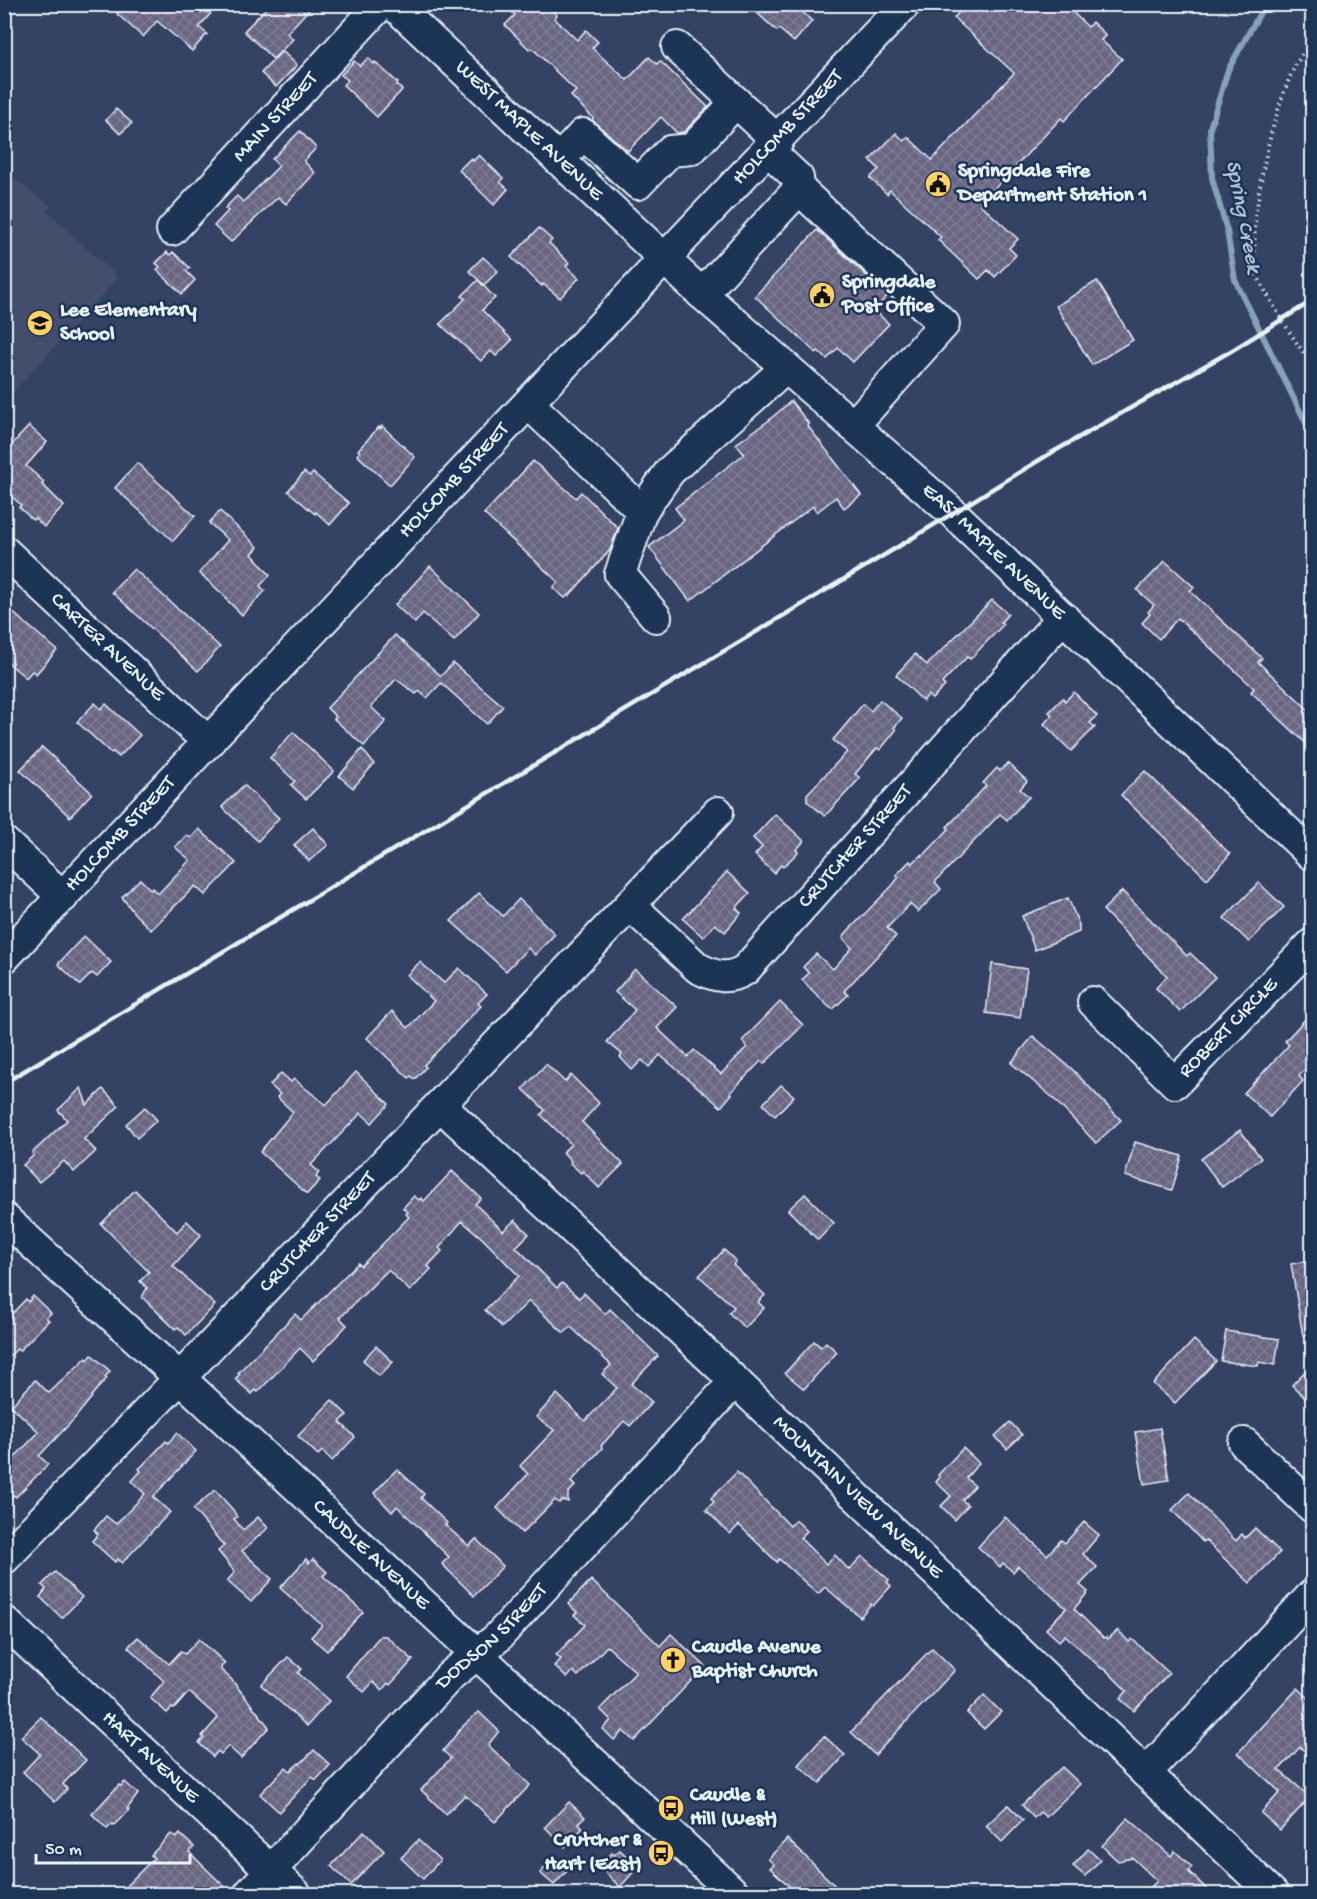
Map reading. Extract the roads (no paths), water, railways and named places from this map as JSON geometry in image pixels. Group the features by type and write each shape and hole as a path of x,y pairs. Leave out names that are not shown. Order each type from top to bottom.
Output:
{"street":[{"name":"MAIN STREET","path":"172,230 381,4"},
{"name":"WEST MAPLE AVENUE","path":"393,4 664,259"},
{"name":"HOLCOMB STREET","path":"4,958 664,259 774,146 905,4"},
{"path":"677,47 736,102 774,146 798,178 799,189 944,324 853,426"},
{"path":"559,160 584,134 638,184 670,151 692,149 736,102"},
{"path":"702,294 799,189"},
{"name":"EAST MAPLE AVENUE","path":"664,259 953,513 1312,855"},
{"path":"656,617 620,574 642,511 670,471 786,368"},
{"path":"529,404 642,511"},
{"name":"CARTER AVENUE","path":"4,551 209,743"},
{"name":"CRUTCHER STREET","path":"630,905 698,968 723,977 735,976 746,970 1063,617"},
{"name":"CRUTCHER STREET","path":"4,1559 180,1378 718,812"},
{"path":"4,842 63,897"},
{"name":"ROBERT CIRCLE","path":"1094,1002 1175,1083 1312,944"},
{"name":"MOUNTAIN VIEW AVENUE","path":"440,1105 735,1381 1273,1894"},
{"name":"CAUDLE AVENUE","path":"4,1218 180,1378 735,1894"},
{"name":"DODSON STREET","path":"249,1894 451,1675 505,1630 735,1381"},
{"path":"1244,1443 1312,1507"},
{"path":"1146,1773 1312,1595"},
{"name":"HART AVENUE","path":"4,1621 296,1894"}],"waterway":[{"name":"Spring Creek","path":"1265,4 1228,70 1210,128 1212,178 1227,231 1235,280 1306,423 1312,430"}],"railway":[{"path":"4,1083 1046,456 1231,351 1312,301"}],"place":[{"name":"Springdale Fire Department Station 1","path":"938,184"},
{"name":"Springdale Post Office","path":"822,295"},
{"name":"Lee Elementary School","path":"40,323"},
{"name":"Caudle Avenue Baptist Church","path":"673,1660"},
{"name":"Caudle & Hill (West)","path":"671,1808"},
{"name":"Crutcher & Hart (East)","path":"661,1853"}]}
